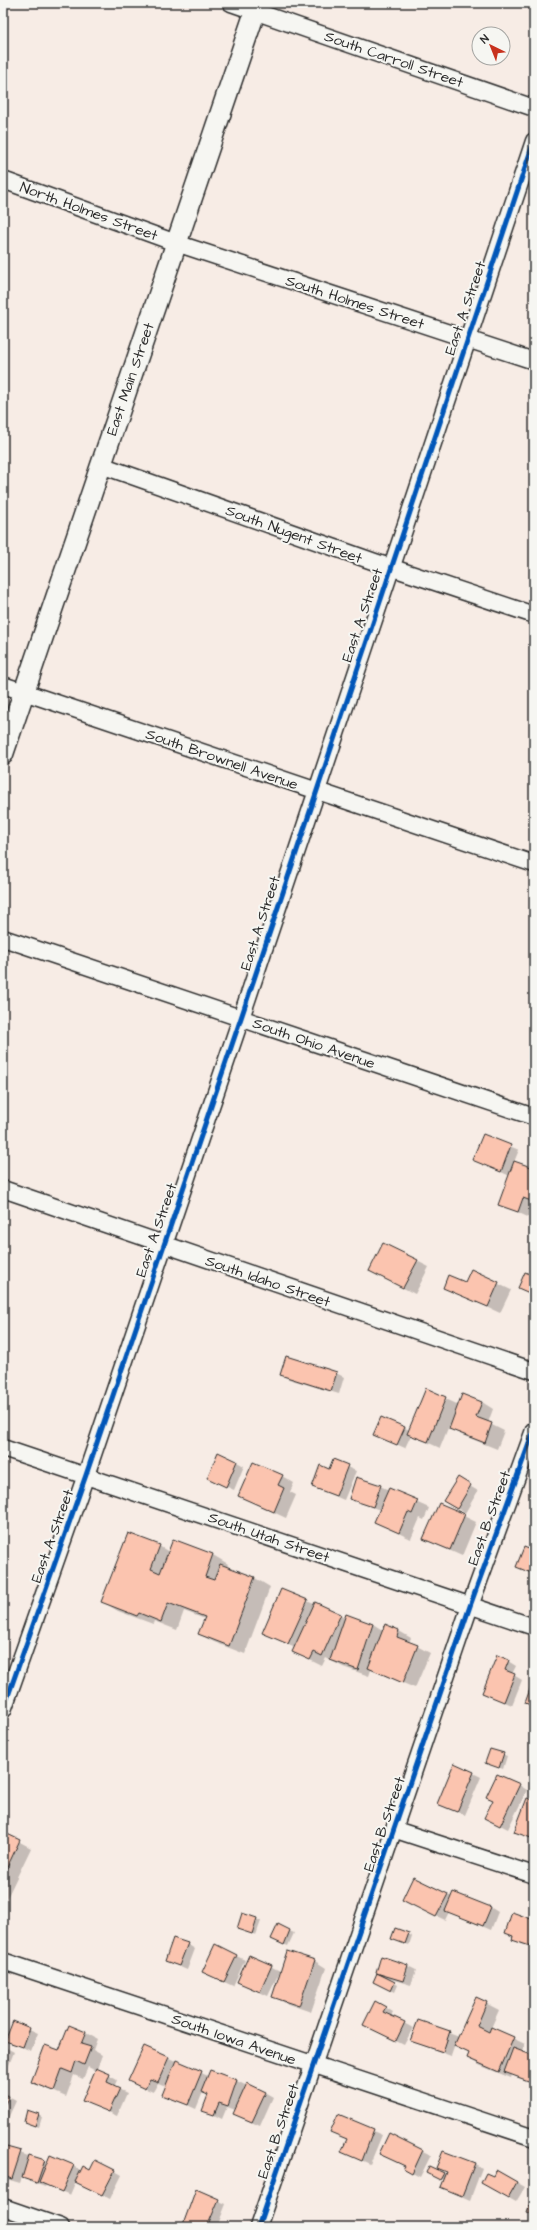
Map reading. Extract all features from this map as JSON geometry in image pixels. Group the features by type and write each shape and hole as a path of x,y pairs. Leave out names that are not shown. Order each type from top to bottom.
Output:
{"street":[{"name":"South Carroll Street","path":"231,3 256,7 534,108"},
{"name":"East Main Street","path":"3,754 256,7"},
{"name":"East A Street","path":"3,1710 86,1475 241,1018 390,568 534,141"},
{"name":"North Holmes Street","path":"3,180 176,243"},
{"name":"South Holmes Street","path":"176,243 534,362"},
{"name":"South Nugent Street","path":"101,465 390,568 534,615"},
{"name":"South Brownell Avenue","path":"3,685 534,864"},
{"name":"South Ohio Avenue","path":"3,938 534,1117"},
{"name":"South Idaho Street","path":"3,1189 534,1371"},
{"name":"East B Street","path":"258,2227 312,2065 396,1830 470,1606 534,1430"},
{"name":"South Utah Street","path":"3,1448 534,1627"},
{"path":"396,1830 534,1876"},
{"name":"South Iowa Avenue","path":"3,1961 534,2138"},
{"path":"3,2207 61,2227"}],"building":[{"path":"483,1134 511,1145 501,1172 472,1160"},
{"path":"514,1161 534,1168 534,1202 523,1198 518,1212 498,1205"},
{"path":"383,1243 418,1260 403,1288 369,1271"},
{"path":"471,1269 499,1282 488,1307 443,1288 448,1275 465,1282"},
{"path":"525,1272 534,1276 534,1295 518,1288"},
{"path":"286,1356 337,1372 331,1391 280,1375"},
{"path":"426,1388 446,1397 428,1442 407,1434"},
{"path":"462,1394 482,1402 476,1417 492,1423 485,1443 449,1429"},
{"path":"381,1417 405,1427 397,1445 373,1435"},
{"path":"218,1452 237,1461 226,1487 207,1478"},
{"path":"333,1459 348,1465 336,1496 312,1487 320,1465 329,1469"},
{"path":"253,1462 283,1475 278,1485 284,1488 274,1512 238,1496"},
{"path":"356,1477 381,1485 373,1507 349,1499"},
{"path":"458,1477 471,1485 457,1509 443,1501"},
{"path":"389,1488 418,1500 412,1514 408,1512 399,1533 374,1522"},
{"path":"439,1503 465,1514 450,1550 423,1539"},
{"path":"128,1533 160,1545 151,1569 160,1573 173,1539 213,1554 205,1577 214,1580 220,1564 255,1577 229,1646 198,1634 205,1617 168,1603 161,1622 139,1613 137,1616 101,1602"},
{"path":"524,1547 534,1551 534,1574 516,1567"},
{"path":"281,1589 308,1600 288,1644 262,1633"},
{"path":"315,1602 341,1614 322,1656 314,1652 310,1660 292,1652"},
{"path":"346,1614 373,1624 358,1670 330,1660"},
{"path":"385,1624 399,1630 397,1637 418,1645 403,1683 368,1668"},
{"path":"497,1655 509,1660 505,1670 515,1674 504,1702 482,1693"},
{"path":"534,1678 534,1706 525,1703"},
{"path":"490,1749 504,1753 499,1768 485,1763"},
{"path":"454,1763 474,1772 457,1812 437,1804"},
{"path":"497,1774 520,1784 500,1826 484,1818 493,1800 486,1797"},
{"path":"527,1798 534,1800 534,1839 514,1832"},
{"path":"3,1832 20,1840 3,1876"},
{"path":"413,1877 448,1894 436,1917 402,1900"},
{"path":"453,1892 491,1907 483,1926 445,1911"},
{"path":"512,1912 534,1920 533,1947 512,1940 513,1936 505,1933"},
{"path":"242,1913 257,1918 252,1934 237,1929"},
{"path":"278,1924 290,1930 284,1945 271,1939"},
{"path":"395,1928 409,1933 405,1944 391,1939"},
{"path":"173,1938 188,1943 179,1966 165,1961"},
{"path":"215,1944 237,1955 224,1982 202,1972"},
{"path":"287,1951 315,1960 299,2006 272,1997"},
{"path":"249,1955 272,1965 260,1992 237,1982"},
{"path":"381,1956 408,1965 403,1981 376,1973"},
{"path":"377,1973 395,1982 391,1991 373,1982"},
{"path":"476,1997 487,2002 477,2026 489,2032 491,2027 514,2037 499,2072 467,2058 469,2053 454,2046"},
{"path":"375,2001 386,2007 383,2012 405,2022 396,2041 363,2025"},
{"path":"418,2020 450,2031 443,2052 410,2041"},
{"path":"13,2021 30,2028 23,2047 5,2041"},
{"path":"69,2025 86,2032 81,2044 91,2047 84,2065 76,2061 72,2073 62,2069 54,2091 31,2082 45,2045 59,2050"},
{"path":"144,2046 169,2057 158,2082 150,2079 145,2089 128,2081"},
{"path":"513,2048 534,2056 534,2083 504,2072"},
{"path":"176,2060 202,2071 188,2105 162,2095"},
{"path":"96,2068 110,2074 107,2082 120,2088 109,2112 82,2101"},
{"path":"210,2070 237,2080 228,2106 219,2103 214,2115 202,2111 208,2095 201,2092"},
{"path":"247,2083 266,2092 252,2122 233,2114"},
{"path":"3,2093 9,2096 3,2108"},
{"path":"27,2110 39,2114 35,2126 24,2122"},
{"path":"338,2114 374,2129 362,2161 341,2152 347,2139 330,2132"},
{"path":"389,2133 423,2150 412,2174 403,2169 405,2166 379,2154"},
{"path":"3,2146 21,2151 12,2179 3,2176"},
{"path":"443,2151 475,2163 462,2196 440,2187 446,2172 436,2168"},
{"path":"29,2155 45,2160 37,2183 22,2178"},
{"path":"50,2155 74,2165 62,2192 39,2182"},
{"path":"95,2160 115,2170 102,2195 75,2182 83,2166 90,2170"},
{"path":"429,2166 444,2173 440,2180 426,2173"},
{"path":"496,2170 517,2182 508,2198 481,2183 486,2173 493,2176"},
{"path":"196,2189 219,2199 207,2227 182,2227"},
{"path":"534,2193 534,2215 527,2212"}],"cycle path":[{"path":"3,1710 86,1475 241,1018 534,141"},
{"path":"258,2227 470,1606 534,1430"}]}
